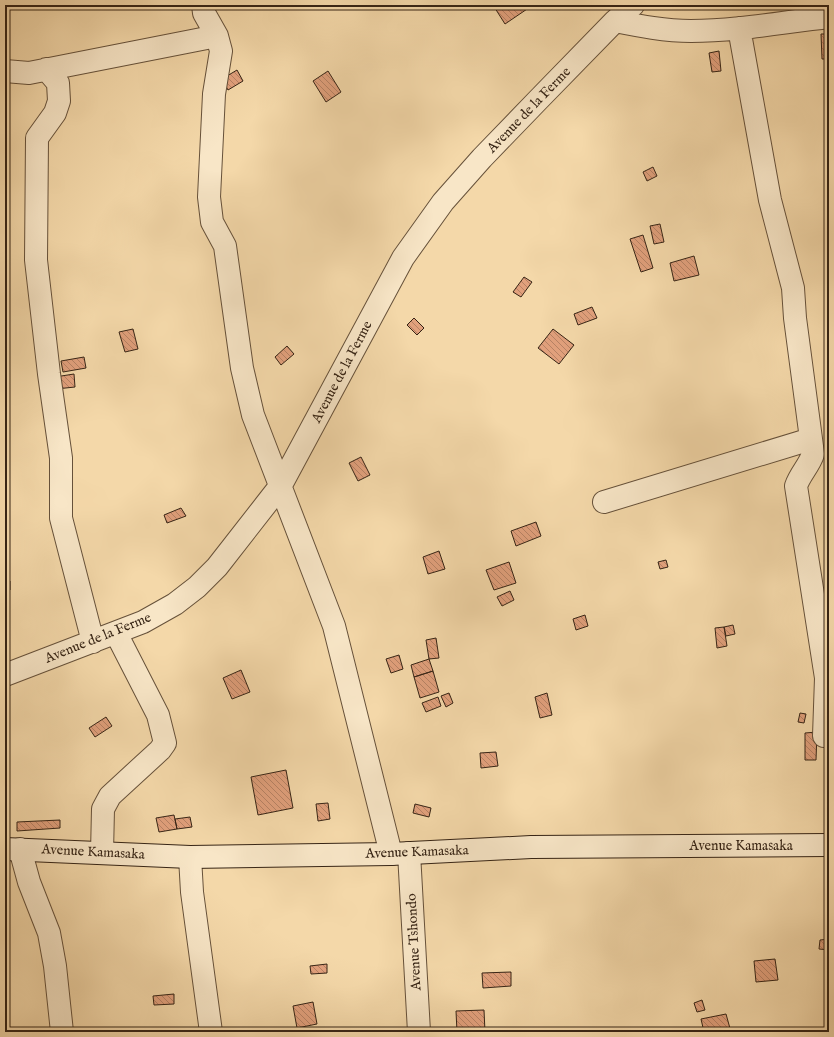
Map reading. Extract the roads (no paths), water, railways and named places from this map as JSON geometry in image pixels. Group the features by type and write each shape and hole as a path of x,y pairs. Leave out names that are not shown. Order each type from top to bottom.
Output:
{"street":[{"name":"Avenue Tshondo","path":"203,5 204,13 216,36 221,51 214,94 209,197 212,222 225,246 242,368 253,416 281,485 334,626 400,853 419,1032"},
{"name":"Avenue de la Ferme","path":"5,675 143,622 175,604 197,588 217,567 281,485 403,258 443,202 482,158 615,21 633,5"},
{"path":"615,21 659,29 690,31 739,28 829,17"},
{"path":"739,28 770,200 793,288 795,318 813,454 820,460 798,479 796,486 826,678 824,736"},
{"path":"5,71 29,73 216,36"},
{"path":"46,69 58,83 59,101 55,113 37,138 36,260 49,374 61,458 61,518 93,642"},
{"path":"604,502 811,439"},
{"path":"102,853 103,808 110,796 160,750 164,743 158,715 116,632"},
{"name":"Avenue Kamasaka","path":"13,849 190,857 400,853 531,847 829,845"},
{"path":"13,849 29,882 49,933 55,966 62,1032"},
{"path":"190,857 192,892 211,1032"}]}
